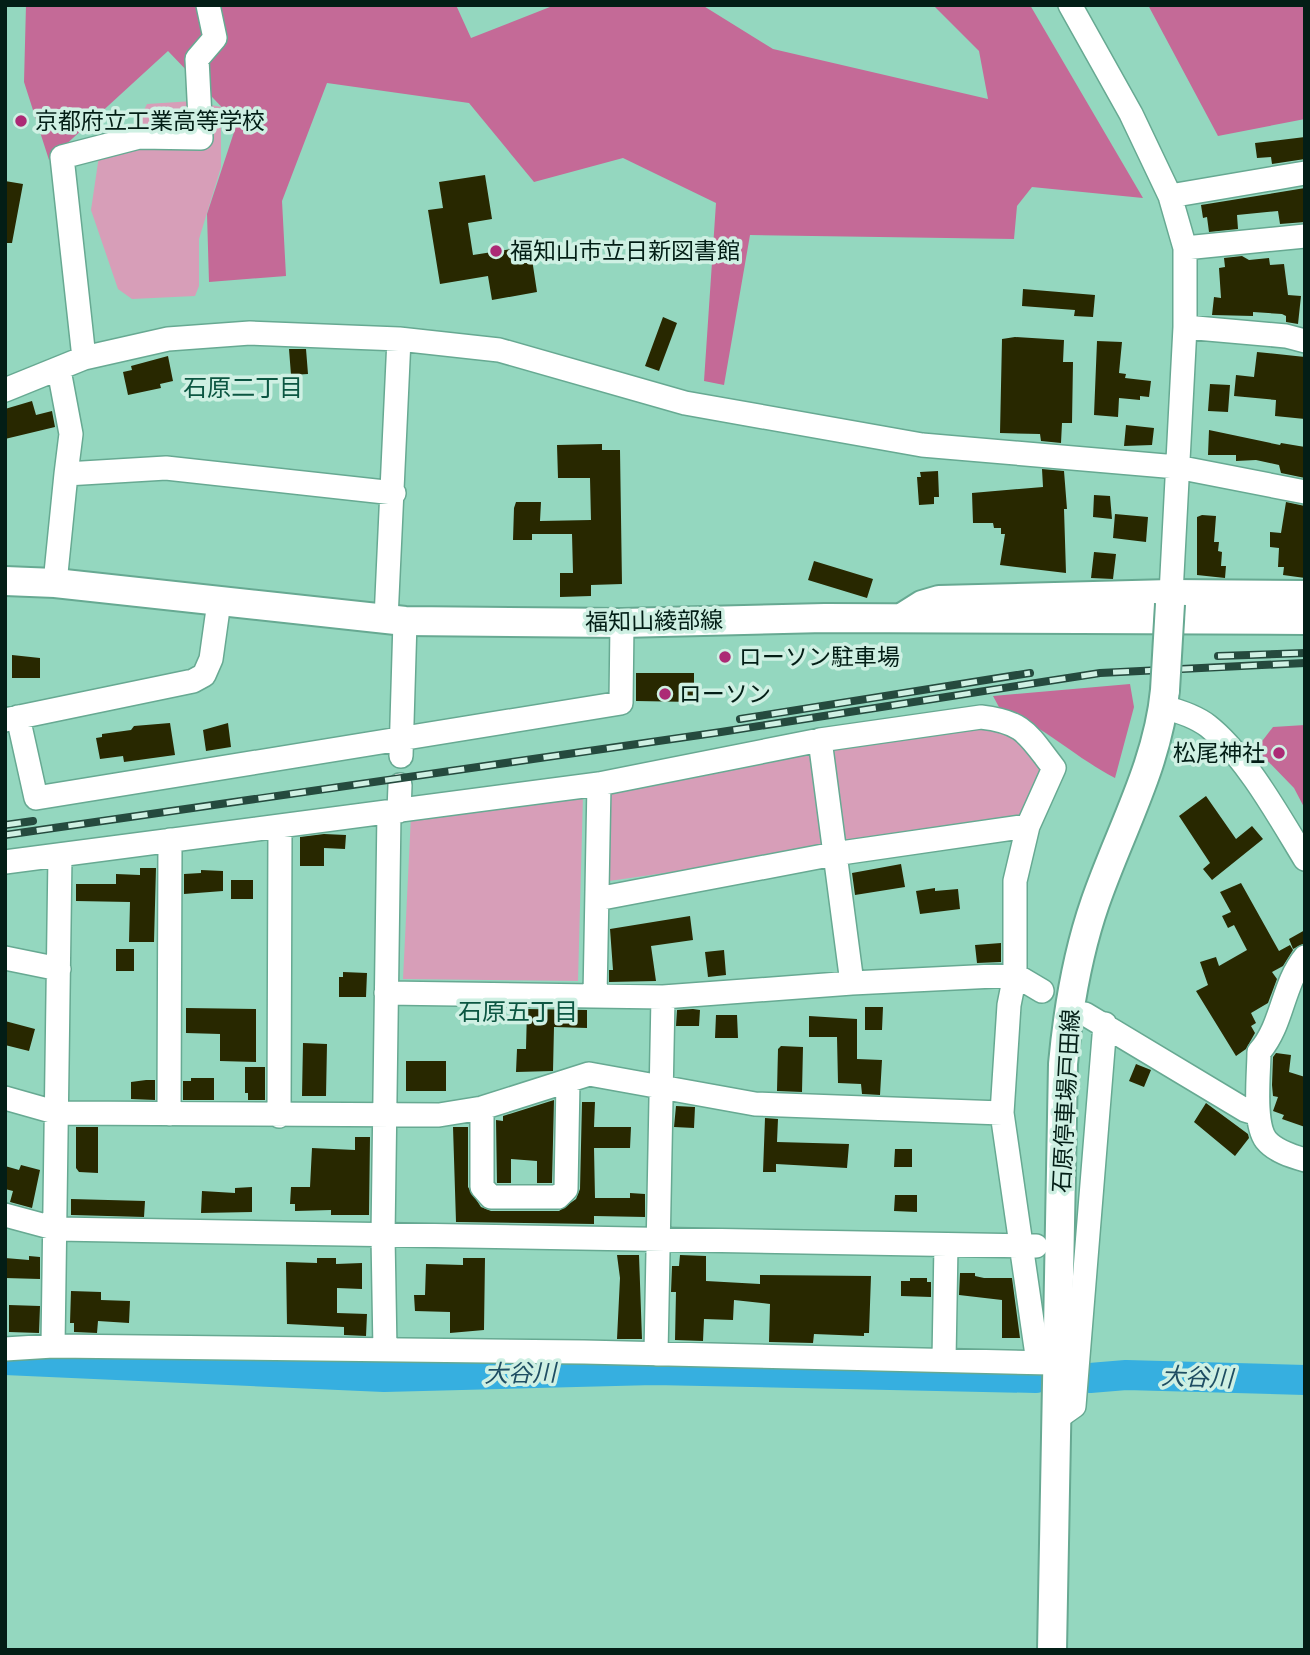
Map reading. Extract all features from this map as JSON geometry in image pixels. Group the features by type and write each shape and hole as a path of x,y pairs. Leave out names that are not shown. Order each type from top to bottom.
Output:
{"main road":[{"name":"福知山綾部線","path":"5,581 55,583 396,620 622,623 825,618 898,621 1305,620"},
{"path":"898,621 922,605 940,600 1170,599 1305,595"},
{"name":"石原停車場戸田線","path":"1052,1650 1057,1418 1048,1363 1068,1011 1095,904 1153,750 1164,699 1170,599"}],"street":[{"path":"84,358 62,156 139,137 201,138 197,59 215,38 208,5"},
{"path":"1070,5 1131,114 1170,196 1185,248 1185,327 1170,599"},
{"path":"1170,196 1305,173"},
{"path":"1185,248 1305,236"},
{"path":"1185,327 1286,336 1305,341"},
{"path":"5,390 84,358 168,339 250,333 399,339 499,350 685,403 922,445 1177,467 1305,492"},
{"path":"399,339 394,492 401,747"},
{"path":"55,583 71,435 59,370"},
{"path":"66,474 166,468 394,492"},
{"path":"219,602 211,659 204,675 193,681 12,718 36,798 401,747 621,703 622,623"},
{"path":"1164,699 1209,726 1256,780 1305,859"},
{"path":"5,862 599,784 820,740 981,717 1002,719 1021,726 1054,768 1028,826 1015,881 1014,975 1009,1005 1002,1113 1029,1245 1048,1363 384,1350 54,1346 5,1349"},
{"path":"820,740 852,983"},
{"path":"595,996 599,784"},
{"path":"384,1350 386,993 394,812 400,785"},
{"path":"597,899 834,854 1028,826"},
{"path":"278,1116 280,827"},
{"path":"169,1114 170,840"},
{"path":"54,1346 60,855"},
{"path":"1305,957 1293,971 1271,1038 1259,1052 1258,1114 1265,1139 1283,1153 1305,1160"},
{"path":"5,958 59,969"},
{"path":"386,993 663,997 852,983 1014,975 1042,991"},
{"path":"656,1354 663,997"},
{"path":"1057,1418 1074,1406 1078,1246 1095,1019 1245,1110 1258,1114"},
{"path":"5,1098 58,1112 385,1117 439,1115 482,1108 568,1083 589,1074 660,1089 755,1104 1002,1113"},
{"path":"482,1108 482,1187 491,1197 558,1197 566,1189 568,1083"},
{"path":"5,1214 57,1229 1029,1245"},
{"path":"944,1360 946,1245"}],"shaded area":[{"path":"26,5 456,5 471,38 555,5 702,5 773,49 988,99 979,51 933,5 1030,5 1143,198 1032,187 1017,206 1014,239 750,235 724,385 704,381 716,203 623,158 534,182 469,103 327,83 282,201 286,276 209,282 207,214 237,123 168,51 49,160 24,82"},
{"path":"1148,5 1305,5 1305,119 1218,136"},
{"path":"193,101 221,107 221,167 199,239 199,286 195,296 132,299 118,289 91,210 100,149 133,132 147,104"},
{"path":"1130,684 1134,707 1115,778 1031,724 1000,709 993,696"},
{"path":"987,725 1019,738 1043,769 1022,822 602,882 602,782"},
{"path":"1305,725 1305,809 1294,788 1256,749 1273,727"},
{"path":"583,795 578,981 403,979 411,816"}],"building":[{"path":"1305,137 1305,159 1272,164 1271,157 1257,158 1255,143"},
{"path":"485,175 492,219 468,223 473,255 530,246 537,292 492,300 488,276 440,284 428,210 443,208 439,182"},
{"path":"5,181 23,184 12,243 5,243"},
{"path":"1305,188 1305,222 1280,224 1278,211 1237,215 1238,229 1209,232 1207,217 1203,218 1201,205"},
{"path":"1242,256 1249,260 1269,258 1270,265 1284,264 1288,295 1301,296 1298,324 1286,322 1286,316 1282,314 1253,312 1253,316 1212,315 1214,297 1221,298 1219,268 1225,267 1224,258"},
{"path":"1023,289 1095,295 1093,317 1074,316 1075,310 1022,306"},
{"path":"663,317 677,323 659,371 645,366"},
{"path":"1015,337 1064,340 1063,362 1073,362 1072,423 1062,423 1061,443 1041,441 1040,434 1000,433 1002,339"},
{"path":"1097,341 1122,342 1119,373 1126,374 1125,378 1151,381 1149,397 1140,396 1140,400 1119,398 1118,417 1094,415"},
{"path":"289,349 306,349 308,374 291,375"},
{"path":"1257,352 1305,357 1305,419 1275,416 1276,400 1234,396 1236,375 1254,377"},
{"path":"168,356 173,381 160,384 161,388 128,395 123,372 132,370 131,366"},
{"path":"1210,384 1230,385 1228,412 1208,411"},
{"path":"32,401 36,415 52,411 55,427 5,439 5,409"},
{"path":"1126,425 1154,428 1152,445 1124,446"},
{"path":"1209,430 1280,445 1305,447 1305,478 1281,473 1279,465 1256,460 1236,461 1236,455 1208,455"},
{"path":"602,444 602,450 620,450 622,584 591,585 591,596 560,597 560,573 573,573 572,534 532,534 532,540 513,540 514,508 516,502 541,502 540,521 591,520 590,478 558,478 557,445"},
{"path":"1042,469 1064,471 1067,509 1064,509 1066,573 1000,565 1005,534 1001,534 1001,528 994,528 993,523 973,523 972,493 1043,487"},
{"path":"938,471 939,497 934,497 934,504 919,505 917,477 921,477 920,472"},
{"path":"1094,495 1110,496 1112,519 1093,517"},
{"path":"1286,502 1305,506 1305,578 1283,575 1284,567 1278,567 1279,548 1270,547 1270,532 1281,533"},
{"path":"1115,514 1148,517 1146,542 1113,538"},
{"path":"1216,516 1214,542 1219,542 1218,551 1222,552 1221,566 1226,566 1225,578 1197,575 1197,517"},
{"path":"1094,552 1116,554 1113,579 1091,578"},
{"path":"814,561 873,579 867,598 808,580"},
{"path":"12,655 40,658 40,678 12,678"},
{"name":"ローソン","path":"636,673 694,673 694,702 636,701"},
{"path":"170,723 175,755 124,762 123,756 100,759 96,738 102,737 102,734 131,730 134,726"},
{"path":"228,723 231,747 206,751 203,730"},
{"path":"1206,796 1236,839 1252,826 1263,839 1212,880 1203,869 1210,863 1179,816"},
{"path":"346,835 345,849 324,848 324,866 300,866 300,837"},
{"path":"901,864 905,887 855,895 852,873"},
{"path":"140,868 156,868 154,942 129,942 130,902 76,901 76,884 116,884 116,874 140,875"},
{"path":"201,870 223,871 223,891 184,894 184,874 201,873"},
{"path":"231,880 253,880 253,899 231,899"},
{"path":"1241,883 1279,951 1290,945 1293,950 1283,966 1272,972 1277,979 1268,1003 1251,1013 1256,1023 1251,1026 1255,1033 1246,1049 1236,1056 1196,991 1208,985 1200,962 1216,957 1219,966 1247,950 1234,925 1228,928 1222,916 1231,912 1220,892"},
{"path":"935,888 935,891 958,889 960,909 920,914 916,891"},
{"path":"690,916 693,940 651,946 656,981 609,982 609,970 613,970 610,929"},
{"path":"1305,930 1305,943 1293,949 1289,939"},
{"path":"1001,943 1001,962 977,963 975,945"},
{"path":"116,949 134,949 134,971 116,971"},
{"path":"724,950 726,975 708,977 705,952"},
{"path":"343,972 367,973 366,997 339,997 339,977 343,977"},
{"path":"865,1007 883,1007 882,1030 865,1030"},
{"path":"186,1008 256,1009 256,1062 220,1061 220,1034 186,1033"},
{"path":"527,1009 587,1010 587,1028 554,1027 553,1071 516,1072 517,1049 526,1049"},
{"path":"677,1010 700,1010 699,1026 676,1026"},
{"path":"716,1015 737,1015 738,1038 715,1038"},
{"path":"809,1016 857,1019 857,1059 882,1060 880,1095 862,1094 861,1084 838,1083 837,1037 809,1037"},
{"path":"5,1021 35,1029 29,1051 5,1045"},
{"path":"303,1043 327,1044 326,1096 302,1096"},
{"path":"781,1046 803,1047 802,1092 777,1091 778,1049"},
{"path":"1276,1053 1291,1055 1289,1072 1305,1077 1305,1127 1282,1119 1284,1115 1273,1111 1278,1097 1273,1096 1272,1085 1273,1057"},
{"path":"406,1061 446,1061 446,1091 406,1091"},
{"path":"1136,1064 1151,1070 1144,1087 1129,1081"},
{"path":"245,1067 265,1067 265,1100 248,1100 248,1093 245,1093"},
{"path":"191,1078 214,1078 214,1100 183,1100 183,1081 191,1081"},
{"path":"155,1080 155,1100 131,1099 131,1082"},
{"path":"554,1100 552,1183 537,1183 537,1161 511,1159 511,1183 497,1183 496,1120 503,1121 503,1116"},
{"path":"582,1102 595,1102 594,1127 631,1127 630,1148 594,1148 595,1198 630,1198 630,1193 645,1194 645,1217 594,1216 594,1224 456,1222 453,1127 468,1127 468,1187 481,1207 491,1211 559,1211 576,1199 580,1189"},
{"path":"1206,1103 1248,1134 1249,1138 1235,1156 1194,1122"},
{"path":"676,1106 695,1107 694,1128 674,1127"},
{"path":"765,1118 778,1119 777,1142 849,1144 847,1168 776,1164 776,1172 763,1172"},
{"path":"76,1127 98,1127 98,1173 79,1172 76,1168"},
{"path":"355,1137 370,1137 369,1215 331,1215 331,1210 295,1211 295,1204 290,1204 291,1187 310,1187 312,1148 355,1150"},
{"path":"895,1149 912,1149 912,1167 894,1167"},
{"path":"21,1165 40,1170 32,1208 10,1202 13,1191 5,1189 5,1166 19,1170"},
{"path":"252,1187 252,1212 201,1213 202,1191 235,1193 235,1188"},
{"path":"895,1195 917,1195 917,1212 894,1211"},
{"path":"71,1199 145,1201 144,1217 71,1215"},
{"path":"617,1255 639,1255 642,1339 617,1339 620,1278"},
{"path":"680,1255 706,1256 706,1281 760,1284 760,1275 871,1276 869,1333 864,1333 864,1336 814,1334 813,1343 769,1342 770,1304 734,1300 733,1320 704,1319 703,1341 675,1340 676,1292 671,1292 672,1266 679,1266"},
{"path":"29,1256 40,1257 40,1279 5,1278 5,1258 29,1260"},
{"path":"317,1258 336,1258 336,1264 362,1263 362,1289 337,1288 337,1313 367,1314 366,1336 344,1335 344,1327 287,1324 286,1262 317,1263"},
{"path":"463,1258 485,1258 484,1330 450,1333 450,1312 415,1311 414,1295 425,1295 426,1264 463,1265"},
{"path":"960,1273 975,1273 975,1276 984,1278 1012,1278 1020,1338 1002,1338 1002,1300 959,1295"},
{"path":"910,1278 927,1278 927,1282 931,1282 931,1297 901,1296 901,1281 910,1281"},
{"path":"71,1291 101,1292 101,1300 130,1301 129,1323 98,1321 97,1333 74,1332 74,1323 70,1323"},
{"path":"9,1305 40,1306 39,1333 9,1332"}],"waterway":[{"name":"大谷川","path":"5,1360 384,1377 654,1370 1036,1378"},
{"name":"大谷川","path":"1090,1378 1126,1375 1305,1380"}],"railway":[{"path":"1218,656 1305,653"},
{"path":"5,835 721,732 1100,673 1305,663"},
{"path":"740,719 1030,673"},
{"path":"5,825 33,821"}],"place":[{"name":"京都府立工業高等学校","path":"21,121"},
{"name":"福知山市立日新図書館","path":"496,251"},
{"name":"ローソン駐車場","path":"725,657"},
{"name":"ローソン","path":"665,694"},
{"name":"松尾神社","path":"1279,753"}],"district":[{"name":"石原二丁目","path":"243,387"},
{"name":"石原五丁目","path":"518,1011"}]}
